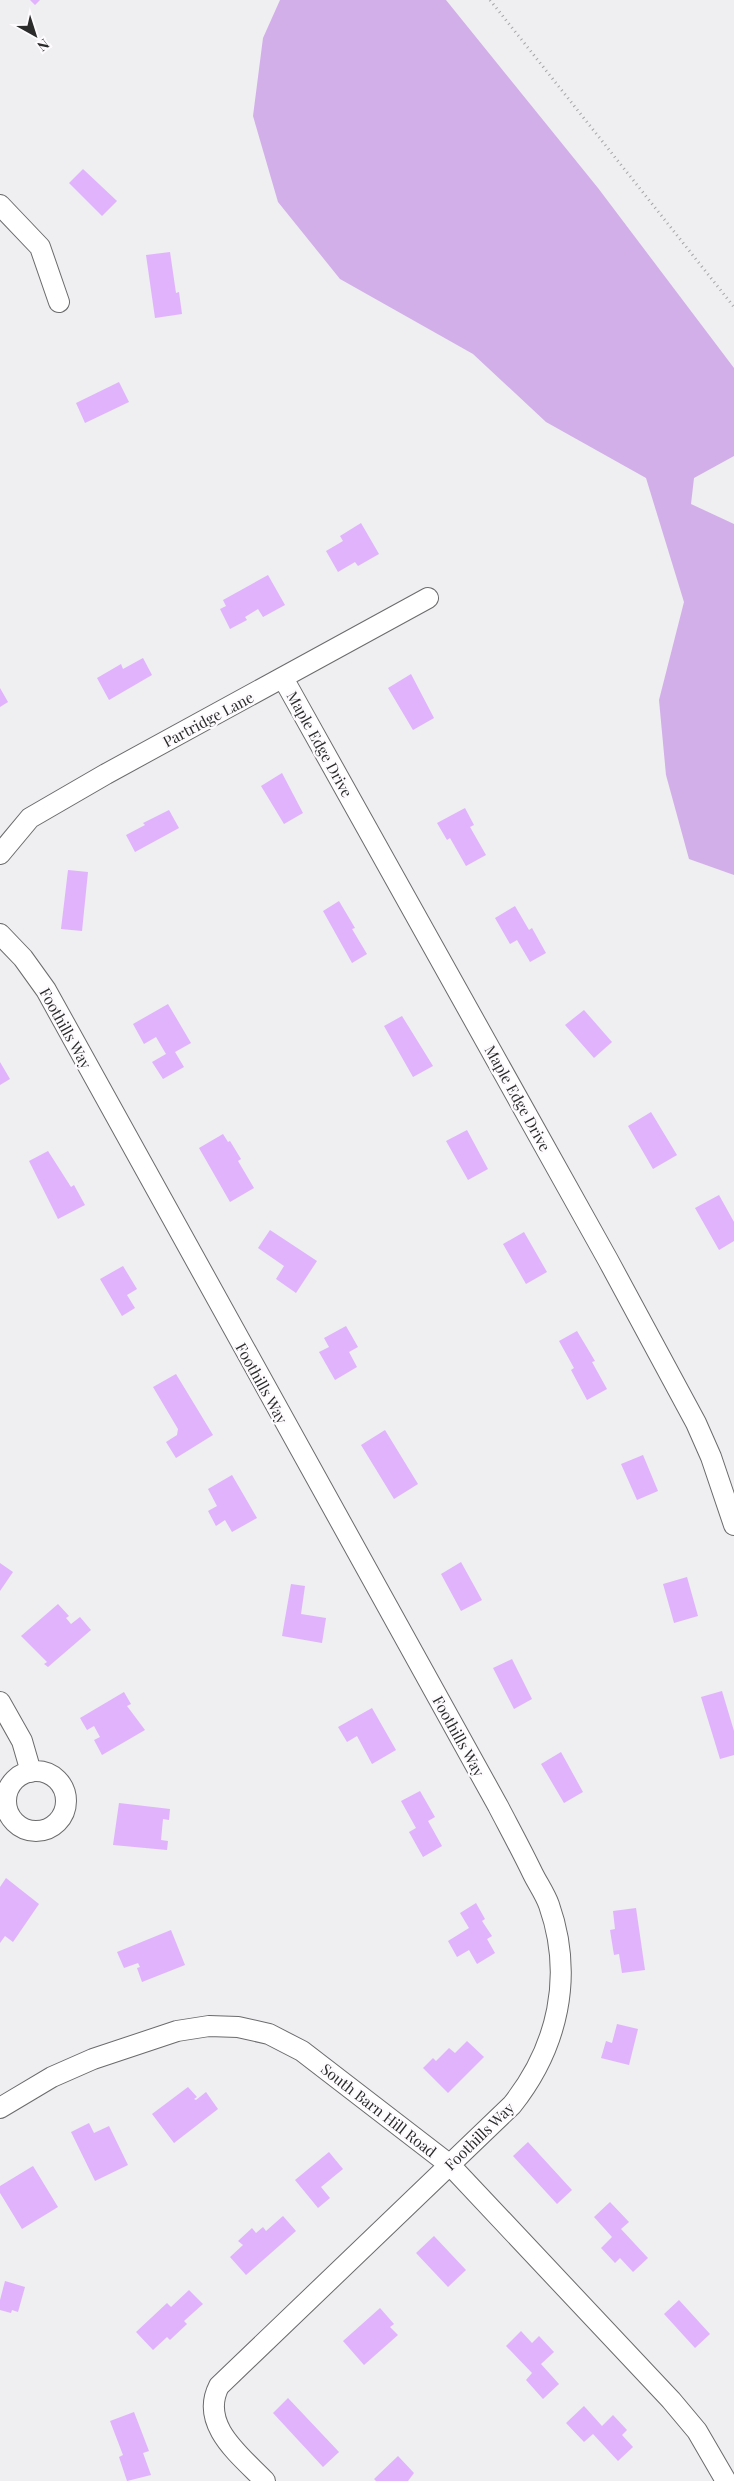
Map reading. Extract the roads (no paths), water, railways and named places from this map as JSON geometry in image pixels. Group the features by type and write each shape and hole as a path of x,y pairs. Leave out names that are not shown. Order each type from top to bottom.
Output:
{"street":[{"path":"0,205 40,247 60,302"},
{"name":"Partridge Lane","path":"0,854 30,818 115,769 428,598"},
{"name":"Maple Edge Drive","path":"283,678 603,1251 696,1423 711,1456 734,1525"},
{"name":"Foothills Way","path":"0,934 23,958 46,990 498,1806 548,1904 559,1947 562,1972 560,1998 545,2054 527,2086 512,2105 219,2386 212,2407 218,2428 224,2438 265,2481"},
{"path":"0,1702 22,1741 31,1772"},
{"name":"South Barn Hill Road","path":"0,2108 52,2078 135,2043 185,2029 209,2026 238,2027 269,2034 302,2051 450,2165 671,2400 697,2431 726,2481"}]}
